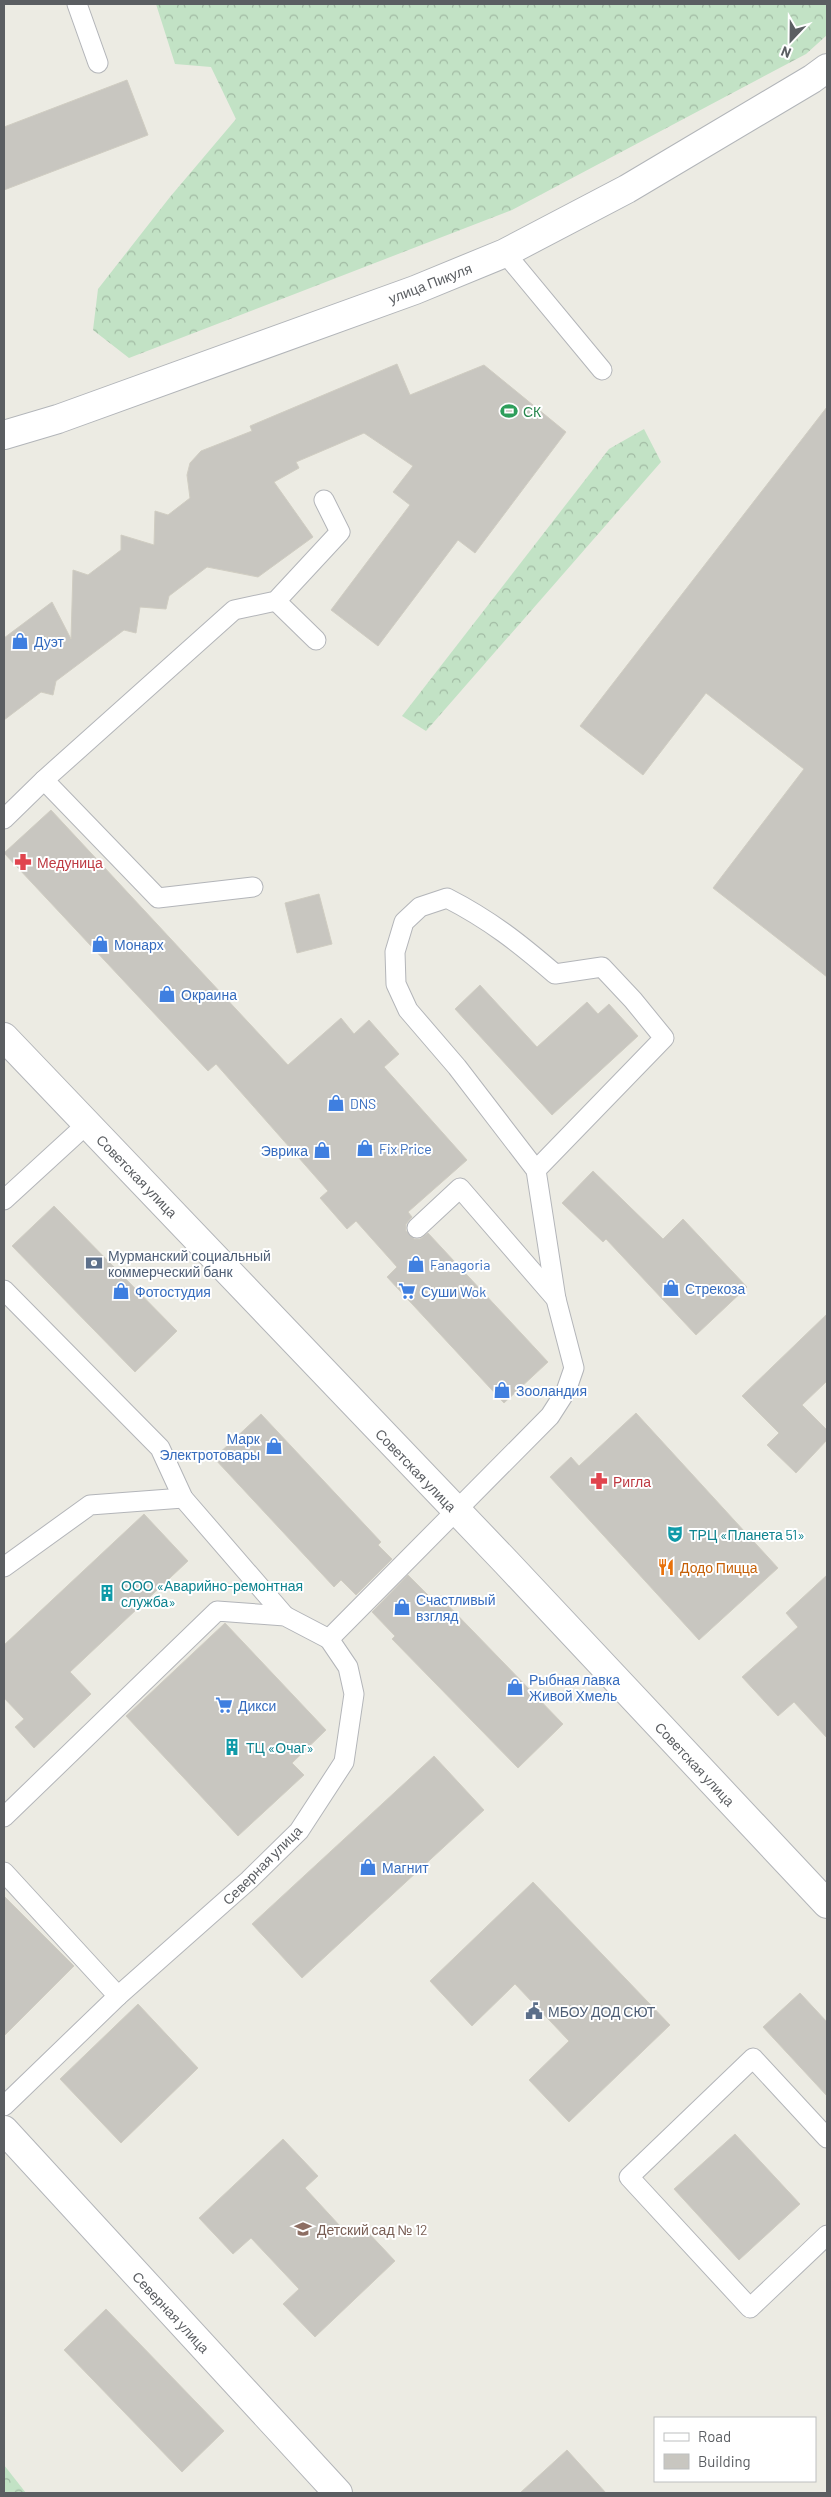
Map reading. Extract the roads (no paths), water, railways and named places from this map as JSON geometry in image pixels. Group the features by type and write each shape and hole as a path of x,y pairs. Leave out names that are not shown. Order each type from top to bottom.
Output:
{"street":[{"name":"улица Пикуля","path":"4,435 58,419 415,290 505,253 627,189 812,79 827,68"},
{"name":"Советская улица","path":"4,1037 827,1904"},
{"name":"Северная улица","path":"4,2130 338,2493"}],"lane":[{"path":"77,4 98,63"},
{"path":"505,253 602,370"},
{"path":"4,819 44,780 234,610 276,601 340,532 324,500"},
{"path":"276,601 316,640"},
{"path":"44,780 158,898 253,888"},
{"path":"4,1292 160,1448 183,1498 285,1616 329,1639 550,1416 566,1391 574,1368 556,1299 536,1170 457,1067 408,1010 396,984 395,952 404,922 420,906 447,898 497,926 555,974 602,967 633,1000 664,1038 536,1170"},
{"path":"4,1200 87,1124"},
{"path":"417,1228 460,1188 556,1299"},
{"path":"4,1566 90,1504 183,1498"},
{"path":"4,1817 217,1611 285,1616"},
{"name":"Северная улица","path":"4,2106 118,1996 249,1880 299,1831 344,1762 354,1694 348,1668 329,1639"},
{"path":"4,1872 118,1996"},
{"path":"827,2138 753,2058 629,2177 750,2308 827,2235"}],"place":[{"name":"СК","path":"509,411"},
{"name":"Дуэт","path":"20,641"},
{"name":"Медуница","path":"23,862"},
{"name":"Монарх","path":"100,944"},
{"name":"Окраина","path":"167,994"},
{"name":"DNS","path":"336,1103"},
{"name":"Fix Price","path":"365,1148"},
{"name":"Эврика","path":"322,1150"},
{"name":"Мурманский социальный коммерческий банк","path":"94,1263"},
{"name":"Fanagoria","path":"416,1264"},
{"name":"Стрекоза","path":"671,1288"},
{"name":"Фотостудия","path":"121,1291"},
{"name":"Суши Wok","path":"407,1291"},
{"name":"Зооландия","path":"502,1390"},
{"name":"Марк Электротовары","path":"274,1446"},
{"name":"Ригла","path":"599,1481"},
{"name":"ТРЦ «Планета 51»","path":"675,1534"},
{"name":"Додо Пицца","path":"666,1567"},
{"name":"ООО «Аварийно-ремонтная служба»","path":"107,1593"},
{"name":"Счастливый взгляд","path":"402,1607"},
{"name":"Рыбная лавка Живой Хмель","path":"515,1687"},
{"name":"Дикси","path":"224,1705"},
{"name":"ТЦ «Очаг»","path":"232,1747"},
{"name":"Магнит","path":"368,1867"},
{"name":"МБОУ ДОД СЮТ","path":"534,2011"},
{"name":"Детский сад № 12","path":"303,2229"}]}
